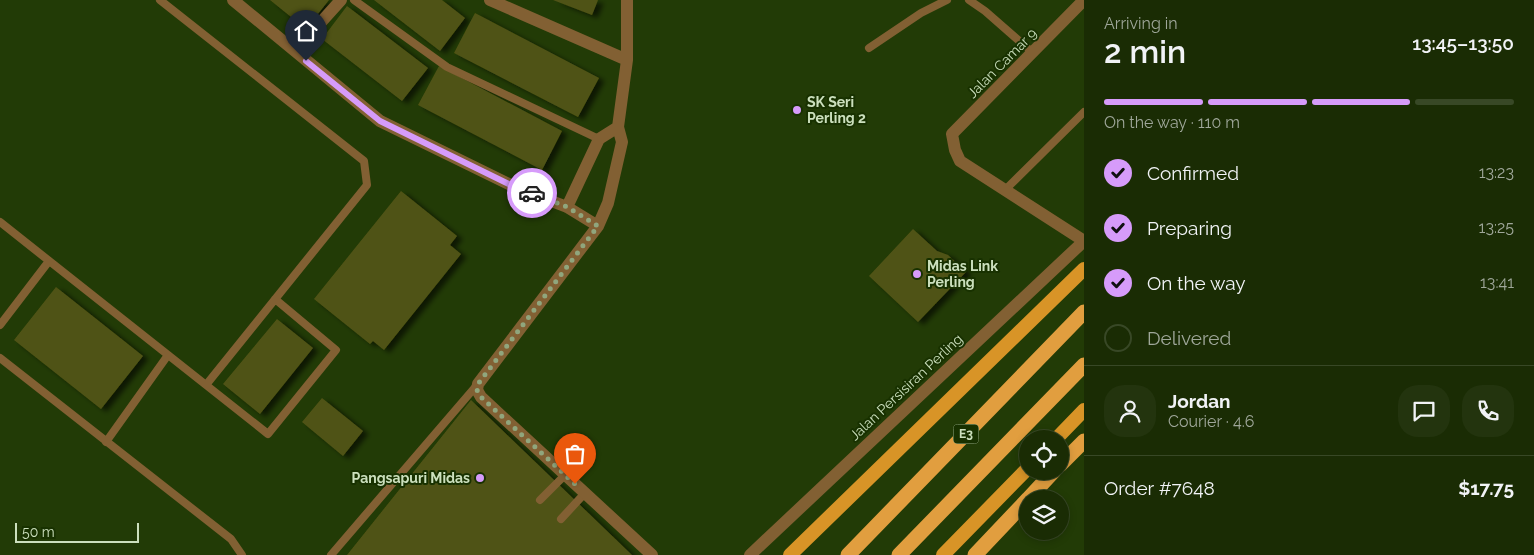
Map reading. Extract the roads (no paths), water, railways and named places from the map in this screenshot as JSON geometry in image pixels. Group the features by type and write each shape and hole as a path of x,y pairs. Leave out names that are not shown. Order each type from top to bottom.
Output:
{"highway":[{"path":"790,555 1084,269"},
{"name":"E3","path":"848,555 1084,312"},
{"path":"899,555 1084,365"},
{"path":"1065,430 1084,410"},
{"path":"1069,456 1084,441"},
{"path":"943,555 1019,477"},
{"path":"1036,490 1046,480"},
{"path":"975,555 1019,509"}],"street":[{"path":"233,0 380,121 515,187 567,207 598,226"},
{"path":"295,51 342,0"},
{"path":"490,0 627,60"},
{"path":"627,0 627,60 618,127 622,142 608,203 598,226 478,384 477,390 481,397 652,555"},
{"name":"Jalan Camar 9","path":"1005,190 960,161 952,134 1084,0"},
{"path":"567,207 599,139 618,127"},
{"path":"1005,190 1084,241"},
{"name":"Jalan Persisiran Perling","path":"750,555 1084,241"}],"lane":[{"path":"160,0 364,161 367,185 206,385"},
{"path":"354,0 447,67 599,139"},
{"path":"870,48 921,13 947,0"},
{"path":"969,0 985,11 1033,53"},
{"path":"1005,190 1084,112"},
{"path":"0,222 268,434 336,350 275,299"},
{"path":"0,325 49,261"},
{"path":"106,442 168,355"},
{"path":"0,358 231,539 242,555"},
{"path":"331,555 478,384"},
{"path":"540,500 565,475"},
{"path":"561,519 585,493"}],"place":[{"name":"SK Seri Perling 2","path":"797,110"},
{"name":"Midas Link Perling","path":"917,274"},
{"name":"Pangsapuri Midas","path":"480,478"}]}
